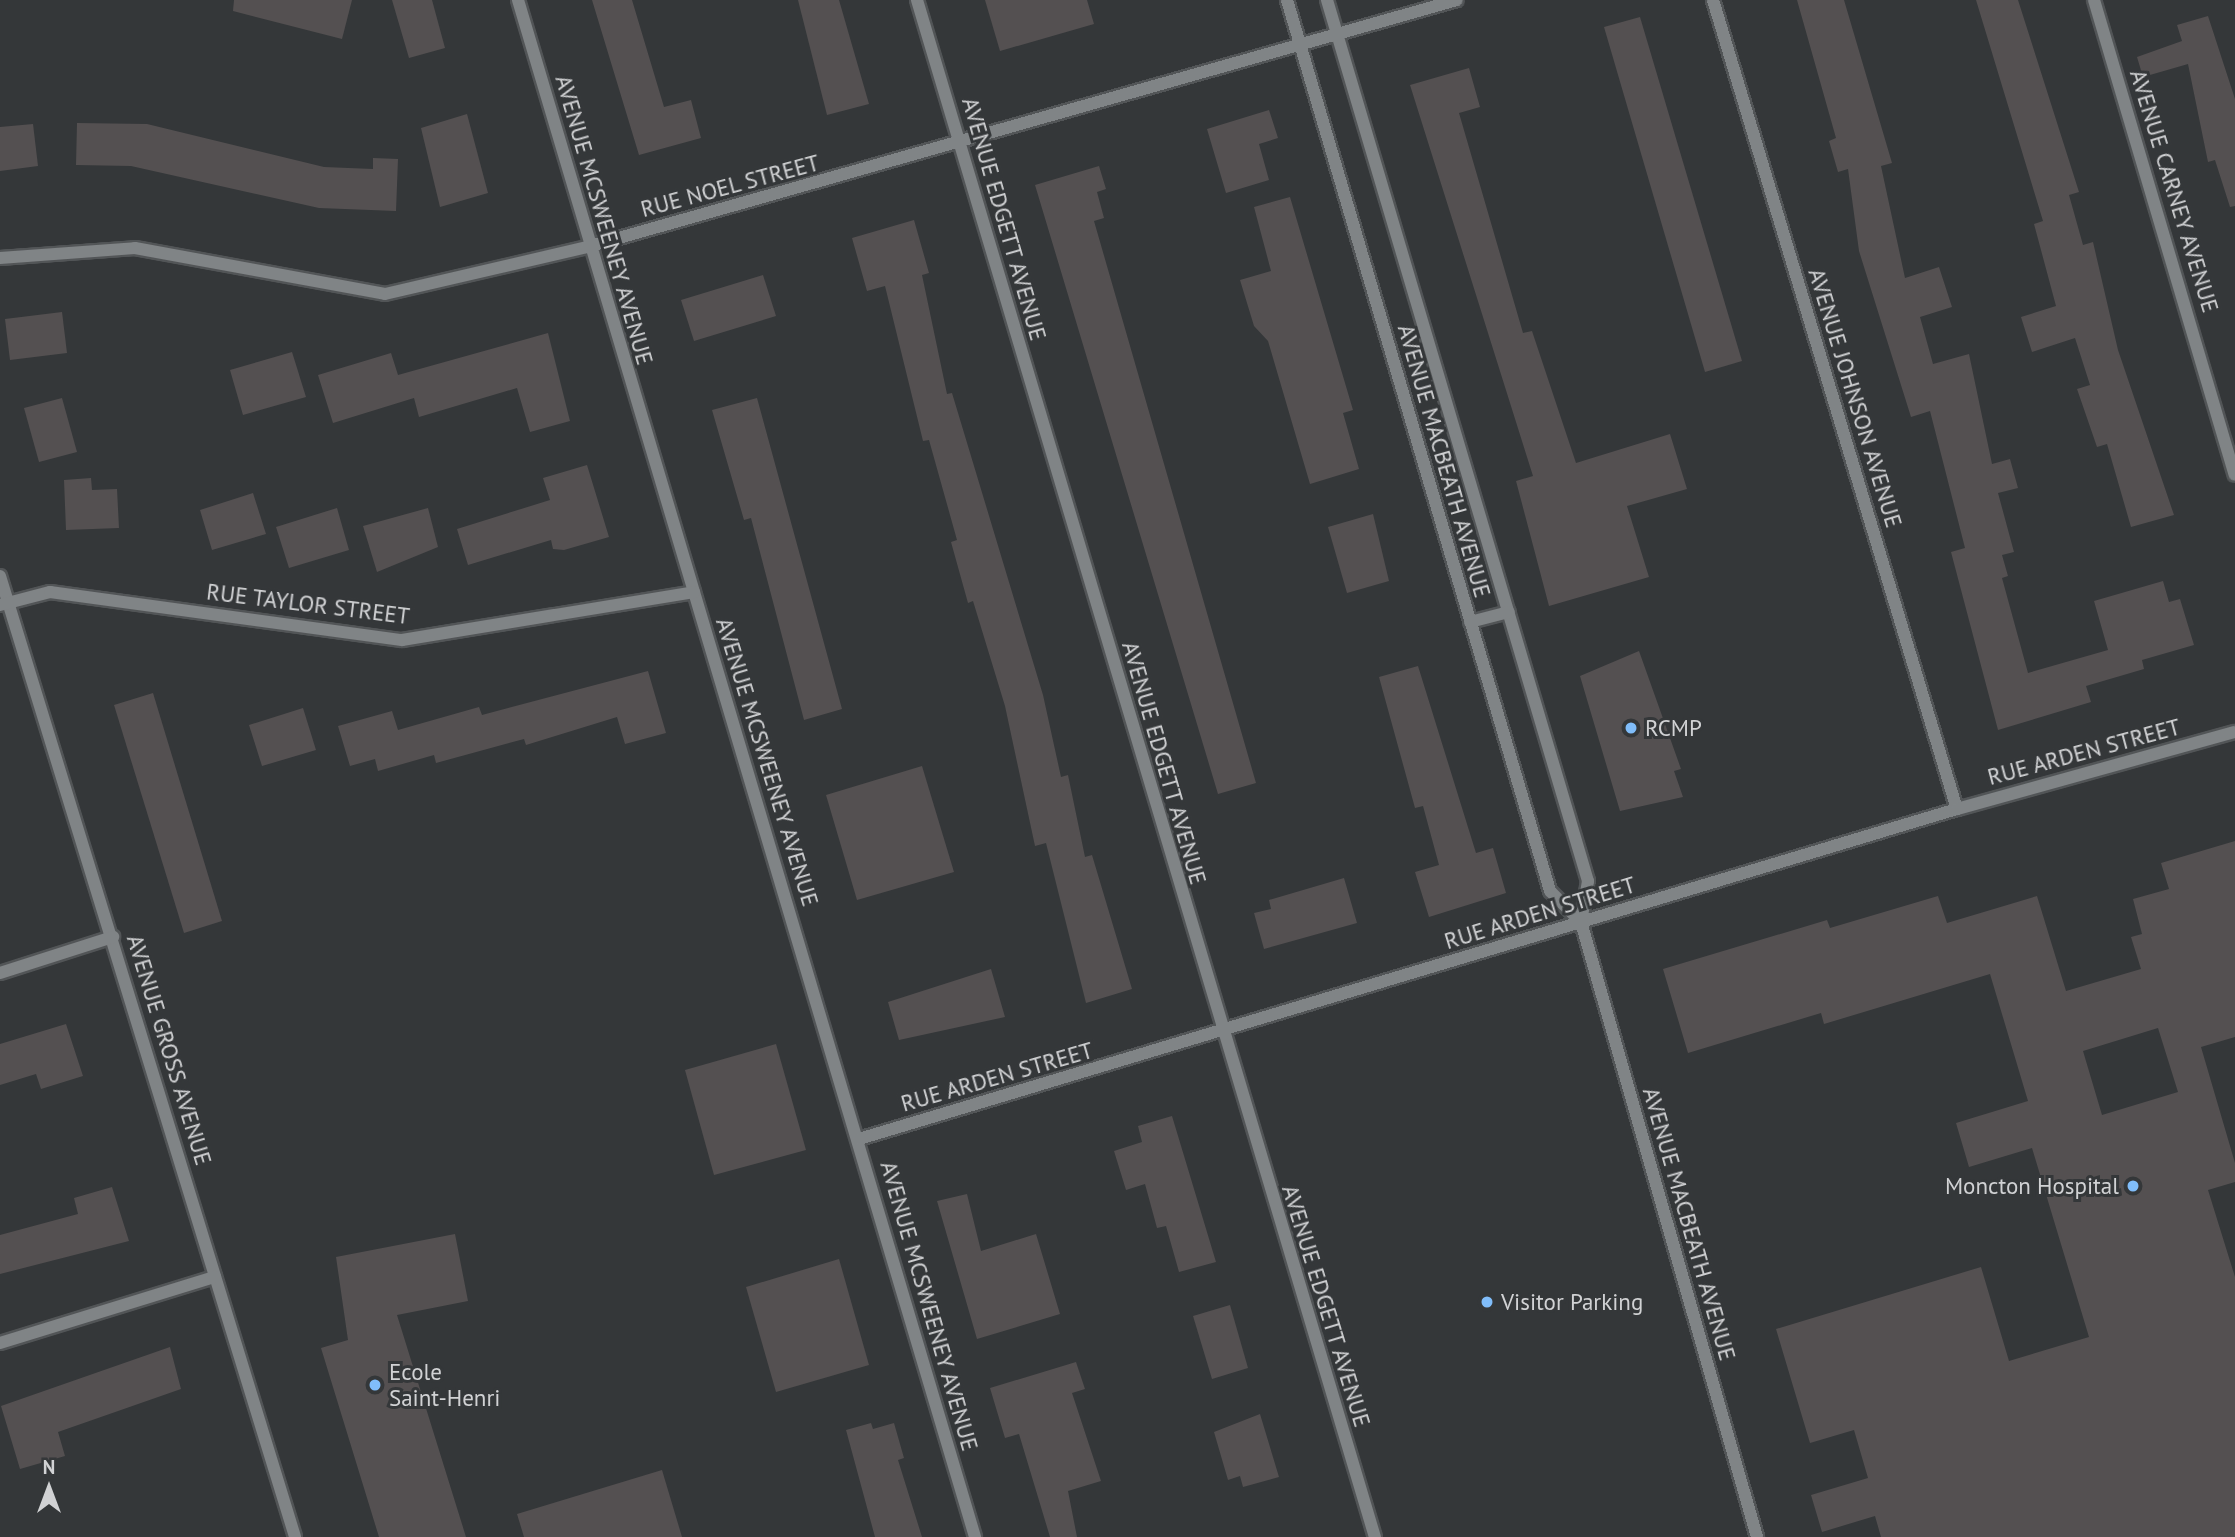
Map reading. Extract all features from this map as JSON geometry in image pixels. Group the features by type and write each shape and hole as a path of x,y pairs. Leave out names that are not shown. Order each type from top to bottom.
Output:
{"street":[{"name":"AVENUE MCSWEENEY AVENUE","path":"518,0 587,247 859,1139 975,1537"},
{"name":"AVENUE EDGETT AVENUE","path":"917,0 1222,1034 1375,1537"},
{"name":"AVENUE MACBEATH AVENUE","path":"1287,0 1550,891 1581,922"},
{"name":"AVENUE MACBEATH AVENUE","path":"1327,0 1588,881 1581,922 1757,1537"},
{"name":"RUE NOEL STREET","path":"0,258 135,248 385,293 587,247 1457,0"},
{"name":"AVENUE JOHNSON AVENUE","path":"1713,0 1957,809"},
{"name":"AVENUE CARNEY AVENUE","path":"2094,0 2235,475"},
{"name":"AVENUE GROSS AVENUE","path":"0,576 4,604 113,937 295,1537"},
{"name":"RUE TAYLOR STREET","path":"4,604 50,592 402,640 694,592"},
{"path":"1470,622 1509,612"},
{"name":"RUE ARDEN STREET","path":"859,1139 1222,1034 1957,809 2235,732"},
{"path":"0,973 113,937"},
{"path":"0,1343 215,1278"}],"building":[{"path":"234,0 352,0 342,39 233,11"},
{"path":"392,0 432,0 445,48 409,58"},
{"path":"592,0 632,0 664,107 691,100 701,138 639,155"},
{"path":"798,0 839,0 869,104 827,115"},
{"path":"985,0 1087,0 1094,24 1000,51"},
{"path":"1797,0 1844,0 1892,163 1881,166 1905,278 1939,267 1952,307 1920,317 1933,364 1969,354 1992,464 2010,459 2018,488 1998,493 2014,552 2002,555 2008,576 2002,578 2028,673 2108,650 2094,601 2163,581 2169,602 2180,599 2194,645 2142,660 2144,669 2086,686 2091,702 1998,730 1951,552 1965,548 1930,411 1911,417 1859,251 1848,169 1838,172 1829,141 1836,138"},
{"path":"1976,0 2018,0 2079,192 2069,195 2083,245 2093,242 2118,350 2174,515 2131,527 2107,444 2097,447 2077,389 2090,385 2075,338 2032,352 2021,317 2056,306 2034,224 2043,221"},
{"path":"2208,16 2235,99 2235,206 2230,207 2215,160 2208,162 2188,64 2143,77 2137,57 2182,41 2177,25"},
{"path":"1640,17 1742,361 1705,372 1604,27"},
{"path":"1469,68 1480,107 1459,113 1523,333 1532,331 1576,463 1670,434 1687,489 1627,506 1649,577 1549,606 1516,481 1533,476 1410,85"},
{"path":"1269,110 1278,138 1259,144 1269,180 1226,193 1207,129"},
{"path":"467,114 488,193 440,207 421,128"},
{"path":"77,123 147,124 324,167 373,169 373,158 398,159 396,211 319,208 131,166 76,165"},
{"path":"33,124 38,166 0,171 0,127"},
{"path":"1099,166 1106,189 1097,192 1104,218 1094,221 1256,783 1218,794 1035,185"},
{"path":"1290,197 1353,410 1343,413 1359,469 1310,484 1268,341 1254,326 1240,280 1271,271 1254,207"},
{"path":"914,220 929,273 922,275 947,394 952,393 1043,695 1061,777 1068,775 1085,857 1092,855 1132,989 1086,1003 1046,843 1035,846 1005,706 973,601 968,603 951,542 957,540 929,440 923,441 885,286 867,291 852,238"},
{"path":"763,275 776,316 694,341 681,300"},
{"path":"62,312 67,353 10,360 5,319"},
{"path":"548,333 570,421 530,432 517,388 419,417 414,398 333,423 318,375 391,353 398,375"},
{"path":"292,352 306,397 243,415 230,370"},
{"path":"62,398 77,452 39,462 24,408"},
{"path":"757,398 842,709 804,720 751,518 744,520 712,410"},
{"path":"587,465 609,537 564,550 553,549 551,540 468,565 457,529 550,500 543,478"},
{"path":"91,478 92,490 117,489 119,528 66,530 64,480"},
{"path":"253,493 266,534 212,550 200,510"},
{"path":"337,508 349,550 289,568 276,527"},
{"path":"428,508 438,547 377,572 363,526"},
{"path":"1373,514 1389,581 1347,593 1328,527"},
{"name":"RCMP","path":"1639,651 1681,769 1674,771 1683,797 1620,811 1580,676"},
{"path":"1418,666 1476,853 1493,848 1506,893 1429,917 1415,872 1439,865 1423,806 1415,808 1379,677"},
{"path":"648,671 666,733 625,744 617,717 526,745 524,739 436,763 434,755 378,771 375,759 350,766 338,726 392,711 398,730 479,707 482,715"},
{"path":"153,693 222,921 184,933 114,705"},
{"path":"303,708 316,750 262,766 249,725"},
{"path":"922,766 954,872 857,900 826,795"},
{"name":"Moncton Hospital","path":"2235,841 2235,1037 2201,1047 2235,1163 2235,1182 2208,1190 2235,1277 2235,1537 1881,1537 1875,1516 1822,1532 1811,1495 1868,1478 1854,1430 1810,1443 1776,1329 1981,1267 2009,1361 2089,1337 2032,1148 1969,1167 1956,1123 2028,1101 1990,974 1824,1024 1821,1013 1688,1053 1663,969 1827,920 1830,928 1938,896 1947,923 2037,896 2066,991 2141,969 2131,937 2142,934 2133,899 2169,889 2161,863","holes":["2158,1028 2178,1092 2102,1115 2083,1051"]},
{"path":"1344,878 1357,923 1264,949 1254,913 1271,909 1269,900"},
{"path":"991,969 1005,1017 899,1040 888,1002"},
{"path":"66,1024 83,1076 41,1089 36,1074 0,1085 0,1044"},
{"path":"776,1044 806,1150 714,1175 685,1070"},
{"path":"1172,1116 1216,1262 1179,1272 1166,1226 1157,1228 1145,1184 1126,1190 1114,1151 1142,1142 1138,1126"},
{"path":"112,1187 129,1241 0,1274 0,1235 78,1214 74,1198"},
{"path":"967,1194 981,1251 1036,1234 1060,1314 977,1339 937,1201"},
{"name":"Ecole Saint-Henri","path":"455,1234 468,1301 397,1315 466,1537 379,1537 321,1348 348,1340 336,1257"},
{"path":"839,1259 869,1365 776,1392 746,1287"},
{"path":"1230,1305 1248,1368 1212,1379 1193,1316"},
{"path":"170,1347 181,1389 58,1432 65,1456 20,1469 1,1406"},
{"path":"1076,1362 1085,1389 1072,1393 1101,1481 1068,1491 1077,1537 1050,1537 1019,1434 1005,1438 990,1388"},
{"path":"1260,1414 1279,1477 1243,1487 1240,1476 1228,1480 1214,1432"},
{"path":"871,1423 873,1429 894,1423 904,1458 898,1460 922,1537 875,1537 846,1430"},
{"path":"662,1470 682,1537 524,1537 517,1514"}],"place":[{"name":"RCMP","path":"1631,728"},
{"name":"Moncton Hospital","path":"2133,1186"},
{"name":"Visitor Parking","path":"1487,1302"},
{"name":"Ecole Saint-Henri","path":"375,1385"}]}
